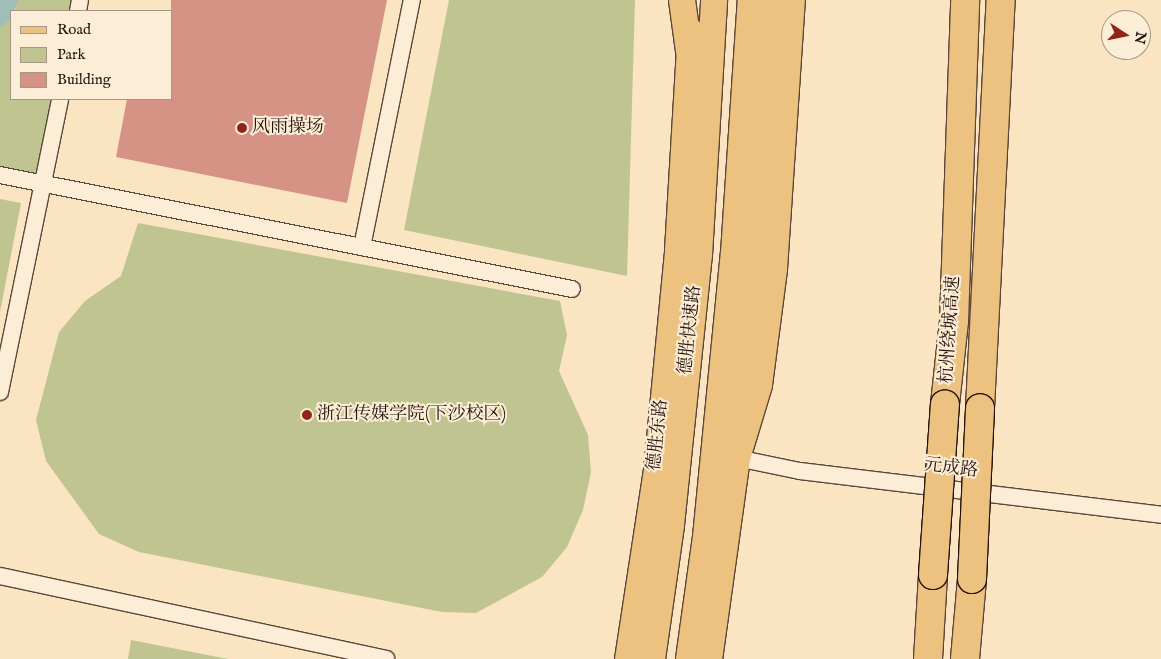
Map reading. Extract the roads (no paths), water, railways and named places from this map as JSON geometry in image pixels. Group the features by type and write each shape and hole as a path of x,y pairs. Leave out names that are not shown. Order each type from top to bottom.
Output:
{"highway":[{"path":"682,0 689,52"},
{"name":"德胜快速路","path":"652,659 671,525 699,255 714,0"},
{"name":"德胜快速路","path":"689,659 706,537 734,253 751,0"},
{"path":"737,458 760,385 784,139 792,0"},
{"name":"杭州绕城高速","path":"928,659 945,404 954,321 965,0"},
{"name":"杭州绕城高速","path":"965,659 972,579 1002,0"}],"main road":[{"name":"德胜东路","path":"627,659 656,470 692,0"},
{"path":"709,659 737,458 756,260 771,0"}],"street":[{"path":"362,247 412,0"},
{"path":"0,392 60,100"},
{"path":"0,176 572,289"},
{"name":"元成路","path":"737,458 800,471 1161,515"},
{"path":"0,576 386,659"}],"water":[{"path":"0,0 18,0 14,10 10,10 10,20 0,28"}],"place":[{"name":"风雨操场","path":"242,128"},
{"name":"浙江传媒学院(下沙校区)","path":"307,415"}]}
